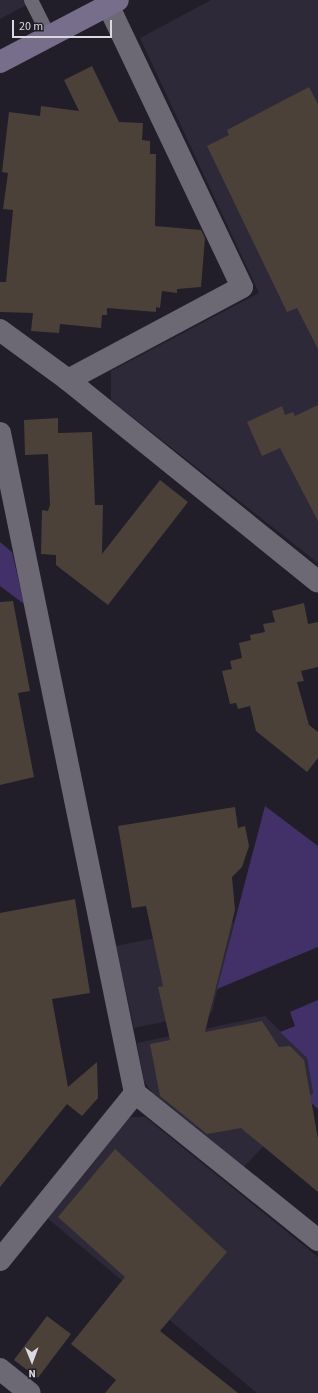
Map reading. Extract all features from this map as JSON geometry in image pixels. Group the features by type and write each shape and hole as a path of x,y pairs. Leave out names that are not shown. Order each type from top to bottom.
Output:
{"street":[{"path":"0,62 113,2 242,287 68,380"},
{"path":"0,330 68,380 318,582"},
{"path":"0,433 135,1093 318,1240"},
{"path":"0,1260 135,1093"},
{"path":"0,1369 30,1393"}],"lane":[{"path":"31,0 50,36"}],"shaded area":[{"path":"0,0 36,0 0,19"},
{"path":"211,0 318,0 318,563 111,400 111,371 259,293 140,38"},
{"path":"0,542 12,552 24,604 0,586"},
{"path":"265,806 318,846 318,947 217,989"},
{"path":"234,922 212,1012 134,1028 116,946"},
{"path":"318,1000 318,1109 307,1099 313,1093 307,1058 280,1032 295,1026 290,1012"},
{"path":"265,1016 307,1058 313,1093 244,1167 153,1094 144,1081 137,1043"},
{"path":"129,1117 145,1117 318,1257 318,1393 257,1393 47,1218"}],"building":[{"path":"92,66 119,122 143,123 142,140 150,141 150,154 156,154 155,226 201,230 205,238 201,287 177,289 177,293 162,291 160,308 156,307 156,312 107,308 107,315 102,315 101,328 60,324 59,333 31,331 33,313 0,312 0,282 6,282 13,210 3,209 8,173 2,172 9,112 40,116 41,106 79,111 64,80"},
{"path":"309,87 318,104 318,349 297,308 287,312 207,146 229,135 227,130"},
{"path":"318,405 318,521 280,448 262,456 247,422 282,406 285,415 293,412 295,416"},
{"path":"58,418 58,433 92,432 95,505 103,505 102,554 160,480 188,502 108,605 56,565 56,555 41,554 42,510 48,511 50,505 48,454 25,455 24,420"},
{"path":"13,601 30,691 18,693 34,777 0,785 0,602"},
{"path":"304,603 308,624 318,622 318,667 301,671 304,681 297,682 309,725 318,732 318,758 307,772 256,731 250,706 238,709 236,703 230,704 222,671 232,669 230,661 242,658 239,643 251,640 250,635 265,632 263,624 275,622 272,611"},
{"path":"235,807 238,828 245,826 249,846 242,867 232,877 235,910 205,1032 262,1021 279,1047 290,1046 304,1060 318,1139 318,1192 241,1128 207,1134 160,1096 150,1044 170,1040 158,987 163,986 146,906 132,908 118,826"},
{"path":"75,899 90,993 52,999 68,1087 97,1062 98,1098 82,1116 67,1104 0,1187 0,913"},
{"path":"115,1149 227,1252 160,1331 238,1393 105,1393 116,1380 71,1344 125,1277 58,1217"},
{"path":"47,1316 71,1334 38,1378 14,1360"}]}
